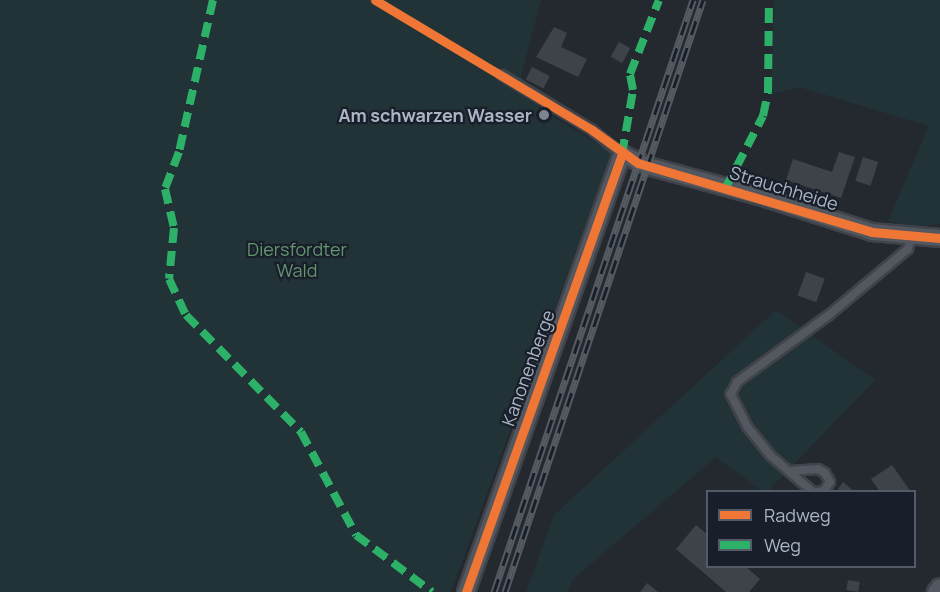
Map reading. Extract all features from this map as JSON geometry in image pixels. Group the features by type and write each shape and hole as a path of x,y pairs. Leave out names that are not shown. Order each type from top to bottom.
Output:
{"street":[{"name":"Strauchheide","path":"622,154 648,166 759,196 872,232 940,238"},
{"name":"Kanonenberge","path":"466,592 622,154"},
{"path":"936,592 940,586"}],"lane":[{"path":"502,75 592,130 622,154"},
{"path":"811,490 771,456 747,426 731,394 736,382 829,315 908,249 911,237"},
{"path":"790,471 818,469 825,473 830,482 825,490"}],"green space":[{"name":"Diersfordter Wald","path":"0,0 541,0 521,76 540,109 612,152 451,592 0,592"},
{"path":"774,0 940,0 940,224 914,227 888,221 929,126 799,87 771,94"},
{"path":"776,310 875,380 769,490 761,490 716,457 573,579 567,592 526,592 554,515"}],"building":[{"path":"554,27 567,33 561,47 587,59 578,77 536,57"},
{"path":"619,42 630,48 622,63 611,57"},
{"path":"532,67 550,76 543,89 526,79"},
{"path":"839,152 855,157 841,198 786,180 793,159 832,172"},
{"path":"863,157 878,162 870,186 855,181"},
{"path":"806,272 825,279 816,302 797,295"},
{"path":"892,465 910,490 879,490 871,479"},
{"path":"843,482 853,490 837,490"},
{"path":"696,525 706,533 706,568 747,568 760,579 749,592 726,592 676,549"},
{"path":"848,580 860,582 858,592 846,590"},
{"path":"647,583 658,592 640,592"}],"railway":[{"path":"494,592 693,0"},
{"path":"505,592 703,0"}],"marked path":[{"path":"213,0 179,152 165,189 174,228 169,279 186,315 301,432 356,535 432,592"},
{"path":"622,154 633,90 630,74 659,0"},
{"path":"726,187 763,116 768,92 769,0"}],"cycle path":[{"path":"375,0 592,130 638,163 872,232 940,238"},
{"path":"466,592 622,154"}],"place":[{"name":"Am schwarzen Wasser","path":"544,115"}]}
